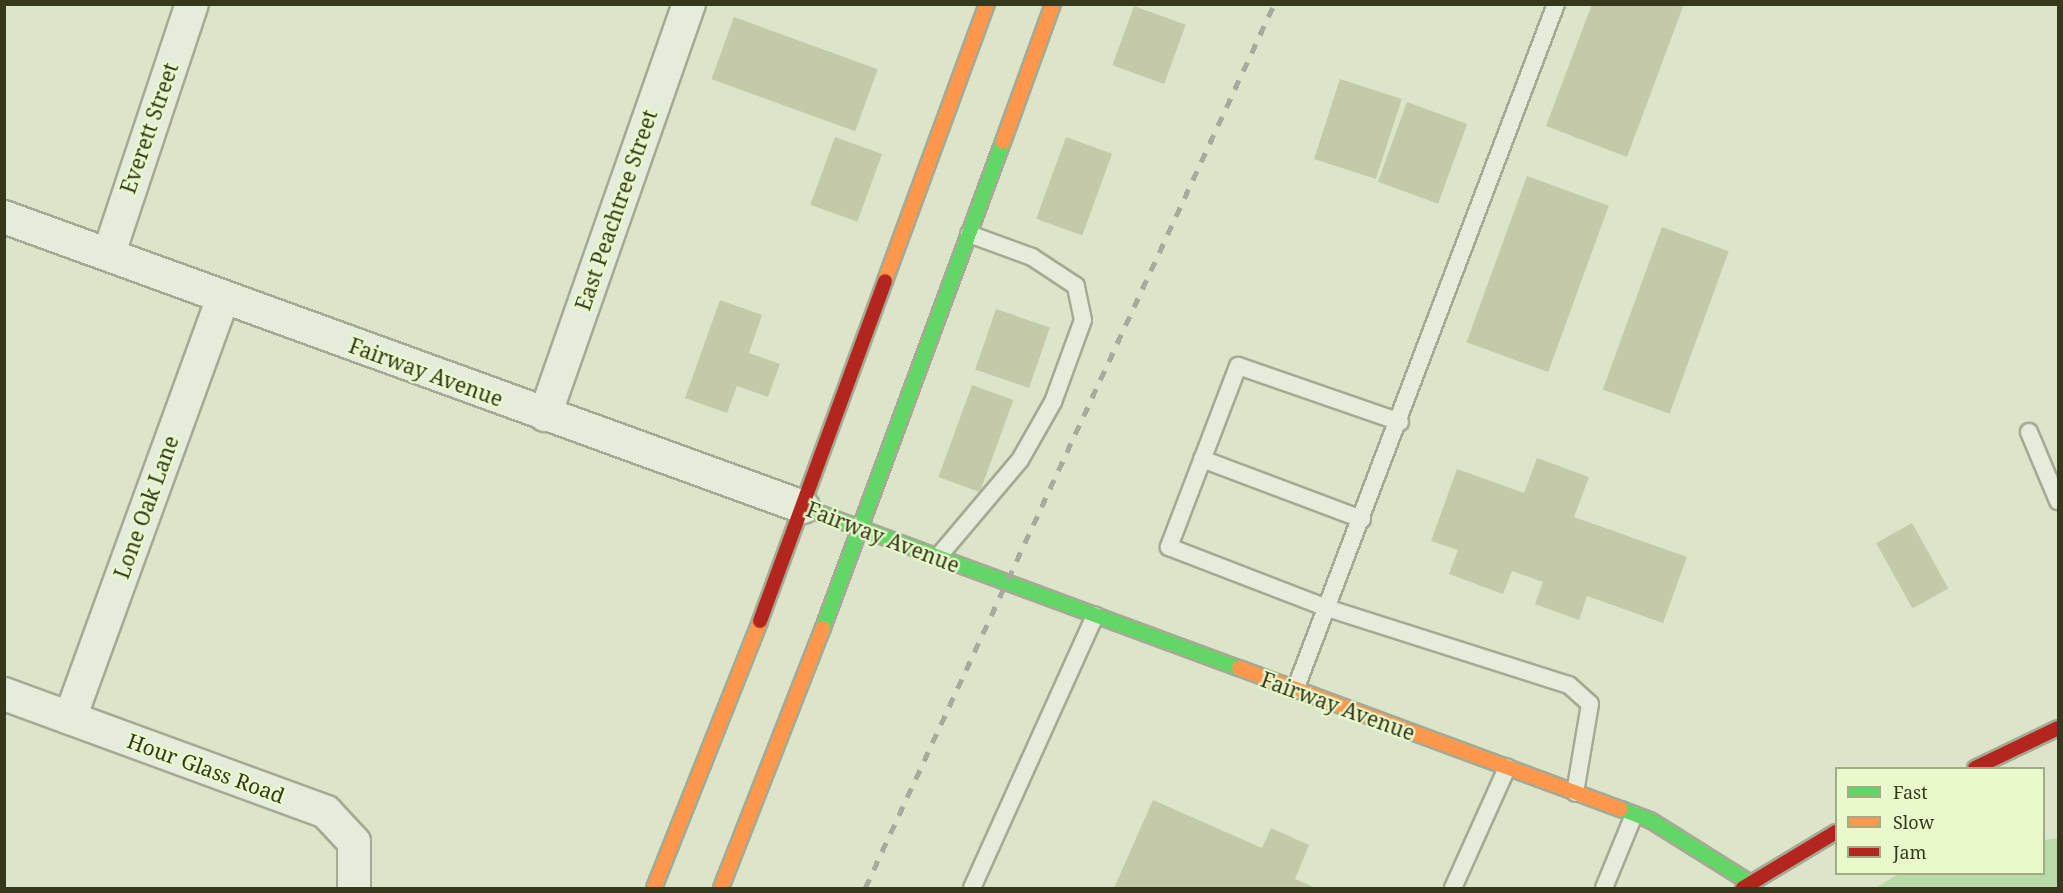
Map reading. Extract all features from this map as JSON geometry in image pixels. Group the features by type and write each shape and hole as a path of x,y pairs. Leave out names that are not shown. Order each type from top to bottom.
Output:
{"main road":[{"path":"654,888 803,507 987,4"},
{"path":"720,888 862,527 1053,4"},
{"name":"Fairway Avenue","path":"803,507 1634,814 1703,850 1746,885"},
{"path":"1977,767 2058,728"},
{"path":"1746,885 1835,833"}],"street":[{"name":"Everett Street","path":"109,253 192,4"},
{"name":"East Peachtree Street","path":"545,415 689,4"},
{"name":"Fairway Avenue","path":"4,217 109,253 545,415 803,507"},
{"name":"Lone Oak Lane","path":"70,718 223,297"},
{"name":"Hour Glass Road","path":"4,694 326,812 354,842 354,888"}],"lane":[{"path":"1295,690 1400,422 1556,4"},
{"path":"938,557 1020,460 1053,402 1083,320 1076,286 1032,257 969,234"},
{"path":"1400,422 1238,366 1169,547 1327,608 1569,685 1590,704 1575,792"},
{"path":"2029,432 2058,501"},
{"path":"1202,459 1362,519"},
{"path":"972,888 1095,616"},
{"path":"1453,888 1507,768"},
{"path":"1604,888 1634,814"}],"green space":[{"path":"2058,838 2058,888 1875,888 1897,875 2045,875 2045,840"}],"building":[{"path":"1592,4 1684,4 1627,157 1546,126"},
{"path":"1134,6 1186,25 1164,84 1112,65"},
{"path":"734,17 878,69 855,131 711,79"},
{"path":"1340,79 1402,99 1376,179 1314,159"},
{"path":"1407,102 1467,124 1438,204 1378,182"},
{"path":"835,137 882,154 857,222 810,205"},
{"path":"1066,137 1112,154 1082,236 1036,219"},
{"path":"1527,176 1609,206 1548,372 1466,342"},
{"path":"1662,227 1729,251 1670,414 1603,390"},
{"path":"720,300 762,315 749,353 780,364 768,397 737,386 727,413 685,398"},
{"path":"996,309 1050,328 1029,388 975,370"},
{"path":"972,385 1013,400 980,492 938,477"},
{"path":"1537,458 1589,477 1574,517 1687,557 1663,623 1587,596 1579,620 1535,604 1543,582 1512,571 1503,594 1449,574 1458,550 1431,541 1457,469 1524,493"},
{"path":"1912,523 1948,589 1913,608 1876,543"},
{"path":"1153,800 1262,848 1271,828 1309,845 1295,879 1316,888 1114,888"}],"railway":[{"path":"865,888 1274,4"}],"traffic: fast":[{"path":"823,628 1003,142"},
{"path":"803,507 1239,668"},
{"path":"1621,809 1650,820 1749,882"}],"traffic: slow":[{"path":"885,281 987,4"},
{"path":"1003,142 1053,4"},
{"path":"654,888 760,621"},
{"path":"721,888 823,628"},
{"path":"1239,668 1621,809"}],"traffic: jam":[{"path":"760,621 885,281"},
{"path":"1977,767 2058,728"},
{"path":"1743,888 1835,833"}]}
